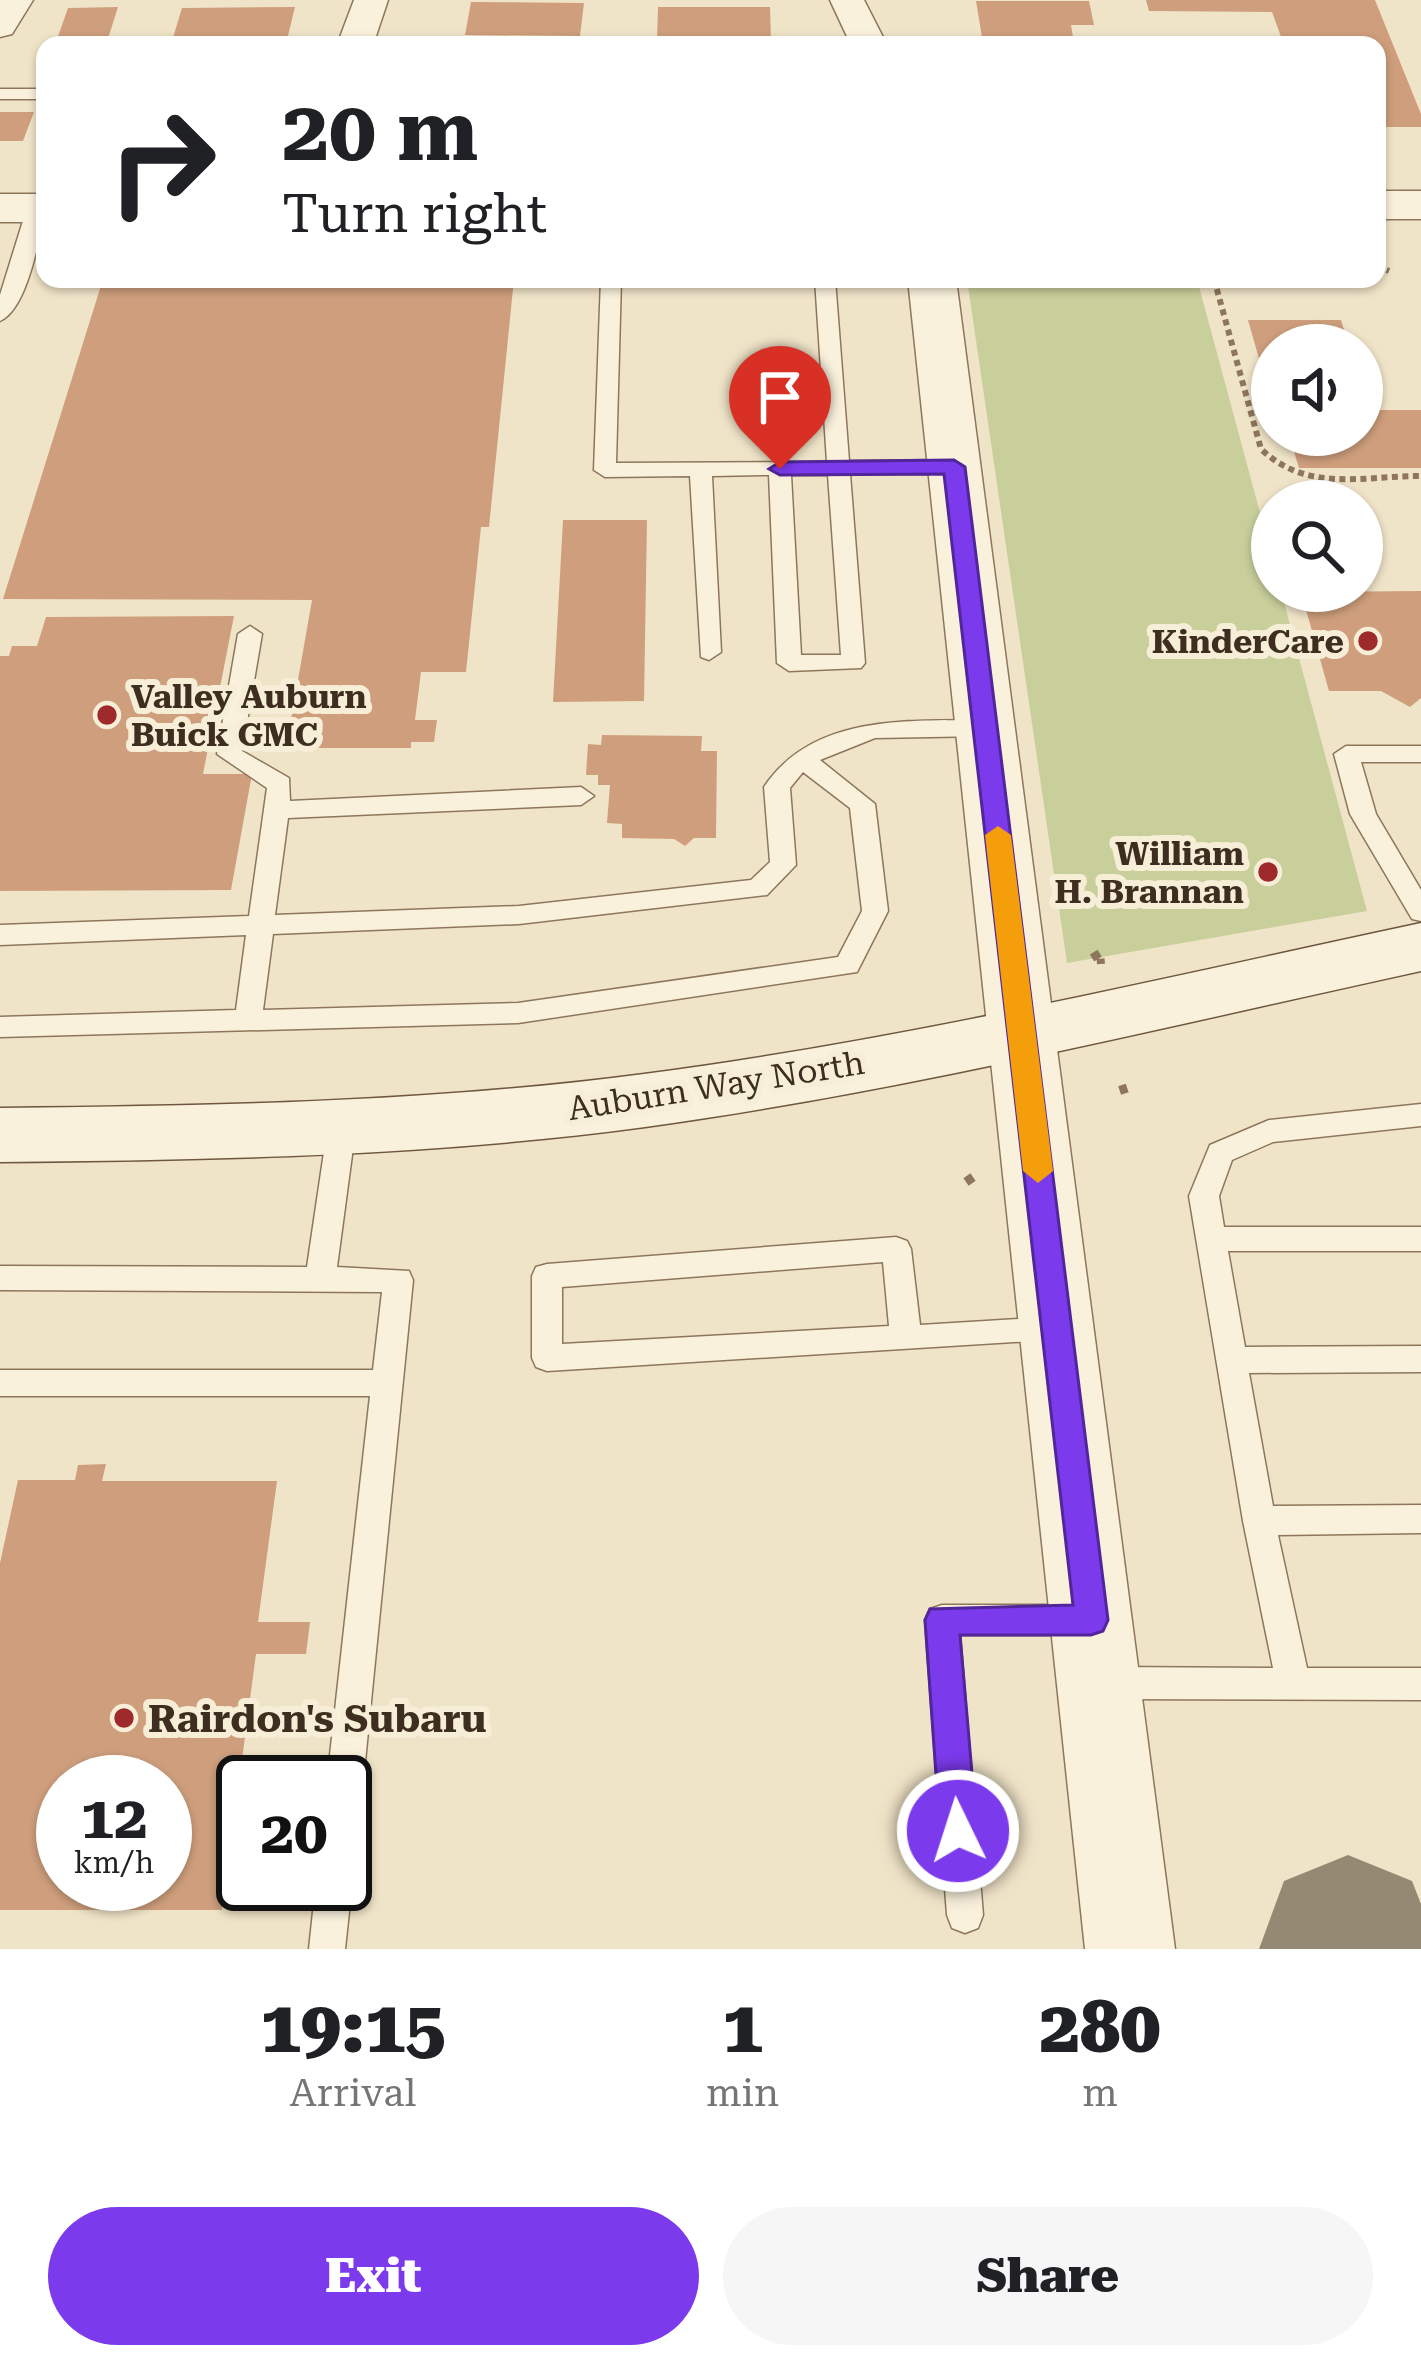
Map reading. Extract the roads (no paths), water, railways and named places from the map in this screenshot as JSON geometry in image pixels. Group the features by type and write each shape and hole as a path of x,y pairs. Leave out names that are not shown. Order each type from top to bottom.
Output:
{"street":[{"path":"0,27 16,0"},
{"path":"358,36 371,0"},
{"path":"847,0 865,36"},
{"path":"1386,206 1421,206"},
{"path":"933,288 1130,1949"},
{"name":"Auburn Way North","path":"0,1135 342,1125 602,1105 734,1088 1421,947"}],"lane":[{"path":"0,94 36,94"},
{"path":"0,315 19,277 27,208"},
{"path":"611,288 605,470 954,467"},
{"path":"780,469 789,663 854,663 826,288"},
{"path":"701,469 709,652"},
{"path":"248,1020 280,784 229,754 250,634"},
{"path":"0,935 519,914 758,888 783,865 777,787 801,758 872,730 986,728"},
{"path":"1421,754 1346,754 1364,814 1410,870 1421,912"},
{"path":"0,1028 518,1013 848,965 875,911 862,804 801,758"},
{"path":"276,810 581,796"},
{"path":"1293,1683 1259,1521 1204,1196 1220,1153 1269,1131 1421,1115"},
{"path":"320,1280 342,1125"},
{"path":"1212,1239 1421,1240"},
{"path":"906,1339 896,1249 547,1276 547,1358 906,1339 1057,1330"},
{"path":"0,1277 398,1280 348,1755"},
{"path":"1232,1360 1421,1360"},
{"path":"0,1383 387,1383"},
{"path":"1259,1521 1421,1519"},
{"path":"965,1915 942,1620 1095,1652 1293,1683 1421,1684"},
{"path":"327,1949 331,1911"}],"place":[{"name":"KinderCare","path":"1368,641"},
{"name":"Valley Auburn Buick GMC","path":"107,715"},
{"name":"William H. Brannan","path":"1268,872"},
{"name":"Rairdon's Subaru","path":"124,1718"}]}
